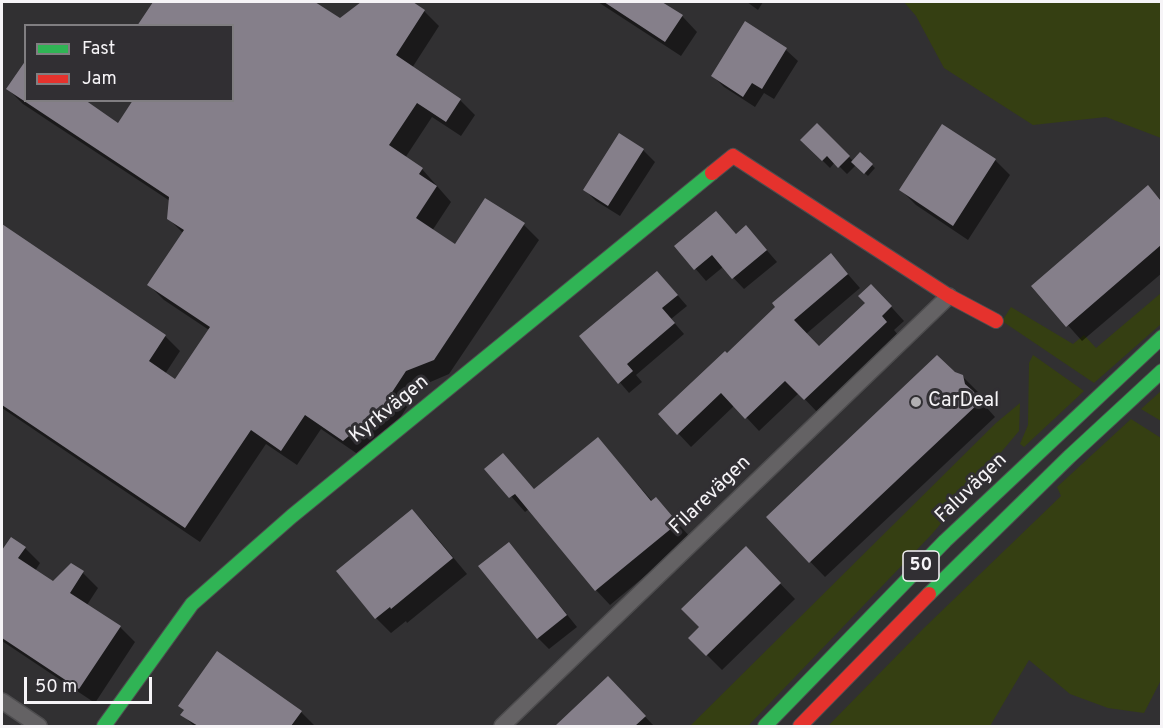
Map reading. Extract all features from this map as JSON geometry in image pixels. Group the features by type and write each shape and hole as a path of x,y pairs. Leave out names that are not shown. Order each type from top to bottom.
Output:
{"main road":[{"name":"Kyrkvägen","path":"104,726 192,604 224,575 301,508 733,156 949,296"},
{"path":"949,296 996,321"},
{"name":"Faluvägen","path":"765,726 945,541 1161,337"},
{"name":"50","path":"800,726 876,646 969,554 1161,371"}],"street":[{"name":"Filarevägen","path":"502,726 949,296"},
{"path":"2,701 39,726"}],"green space":[{"path":"904,2 1161,2 1161,138 1106,117 1033,125 944,68 916,16"},
{"path":"1161,293 1161,324 1094,383 1002,321 1011,307 1073,344 1084,335 1096,348"},
{"path":"1033,355 1084,391 1024,447 1020,444 1028,425 1029,363"},
{"path":"1161,391 1161,421 1141,409"},
{"path":"1020,403 1019,431 932,534 748,726 690,726 996,423"},
{"path":"1131,419 1161,438 1161,680 1144,713 1108,708 1070,694 1029,660 990,726 828,726 924,628 1061,496 1057,487"}],"building":[{"path":"153,2 315,2 340,18 361,2 413,2 425,10 396,55 461,99 446,122 417,103 389,145 423,168 419,174 437,186 416,218 455,244 485,198 525,223 434,360 406,371 381,409 343,441 305,415 281,451 251,430 185,528 2,405 2,224 166,335 149,361 175,379 210,327 147,285 184,230 167,219 169,197 26,102 88,102 118,123 132,102 234,102 234,24 138,24"},
{"path":"604,2 662,2 683,15 665,42"},
{"path":"745,21 787,48 762,89 752,83 743,97 711,76"},
{"path":"24,63 24,101 6,89"},
{"path":"817,123 850,156 838,168 827,156 822,161 800,140"},
{"path":"942,124 996,159 953,226 899,190"},
{"path":"619,133 644,149 608,206 583,190"},
{"path":"860,152 873,164 864,174 851,162"},
{"path":"1148,185 1161,201 1161,245 1066,327 1031,286"},
{"path":"716,211 736,234 746,225 767,250 732,279 712,255 694,270 674,246"},
{"path":"831,253 848,274 794,320 819,346 865,303 858,296 871,284 892,306 882,316 887,322 804,400 785,381 745,419 721,393 677,435 658,414 775,307 772,303"},
{"path":"657,271 678,295 662,308 675,323 627,364 633,371 618,384 579,336"},
{"path":"937,355 955,372 963,375 965,384 981,401 809,563 766,517"},
{"path":"598,437 651,501 656,497 678,523 595,591 515,494 509,498 484,469 503,453 534,489"},
{"path":"412,509 453,558 391,609 390,607 375,619 336,571"},
{"path":"11,537 26,547 18,558 53,581 71,563 84,571 70,593 121,626 79,689 2,638 2,550"},
{"path":"509,542 567,615 537,639 478,566"},
{"path":"746,546 781,583 706,656 688,638 699,627 681,609"},
{"path":"217,651 302,711 291,726 198,726 180,715 184,710 178,706"},
{"path":"608,676 646,716 635,726 555,726"}],"traffic: fast":[{"path":"104,726 192,604 292,516 712,173"},
{"path":"765,726 945,541 1162,337"},
{"path":"929,594 1069,457 1162,371"}],"traffic: jam":[{"path":"712,173 733,156 949,296 996,321"},
{"path":"800,726 929,594"}],"place":[{"name":"CarDeal","path":"916,402"}]}
